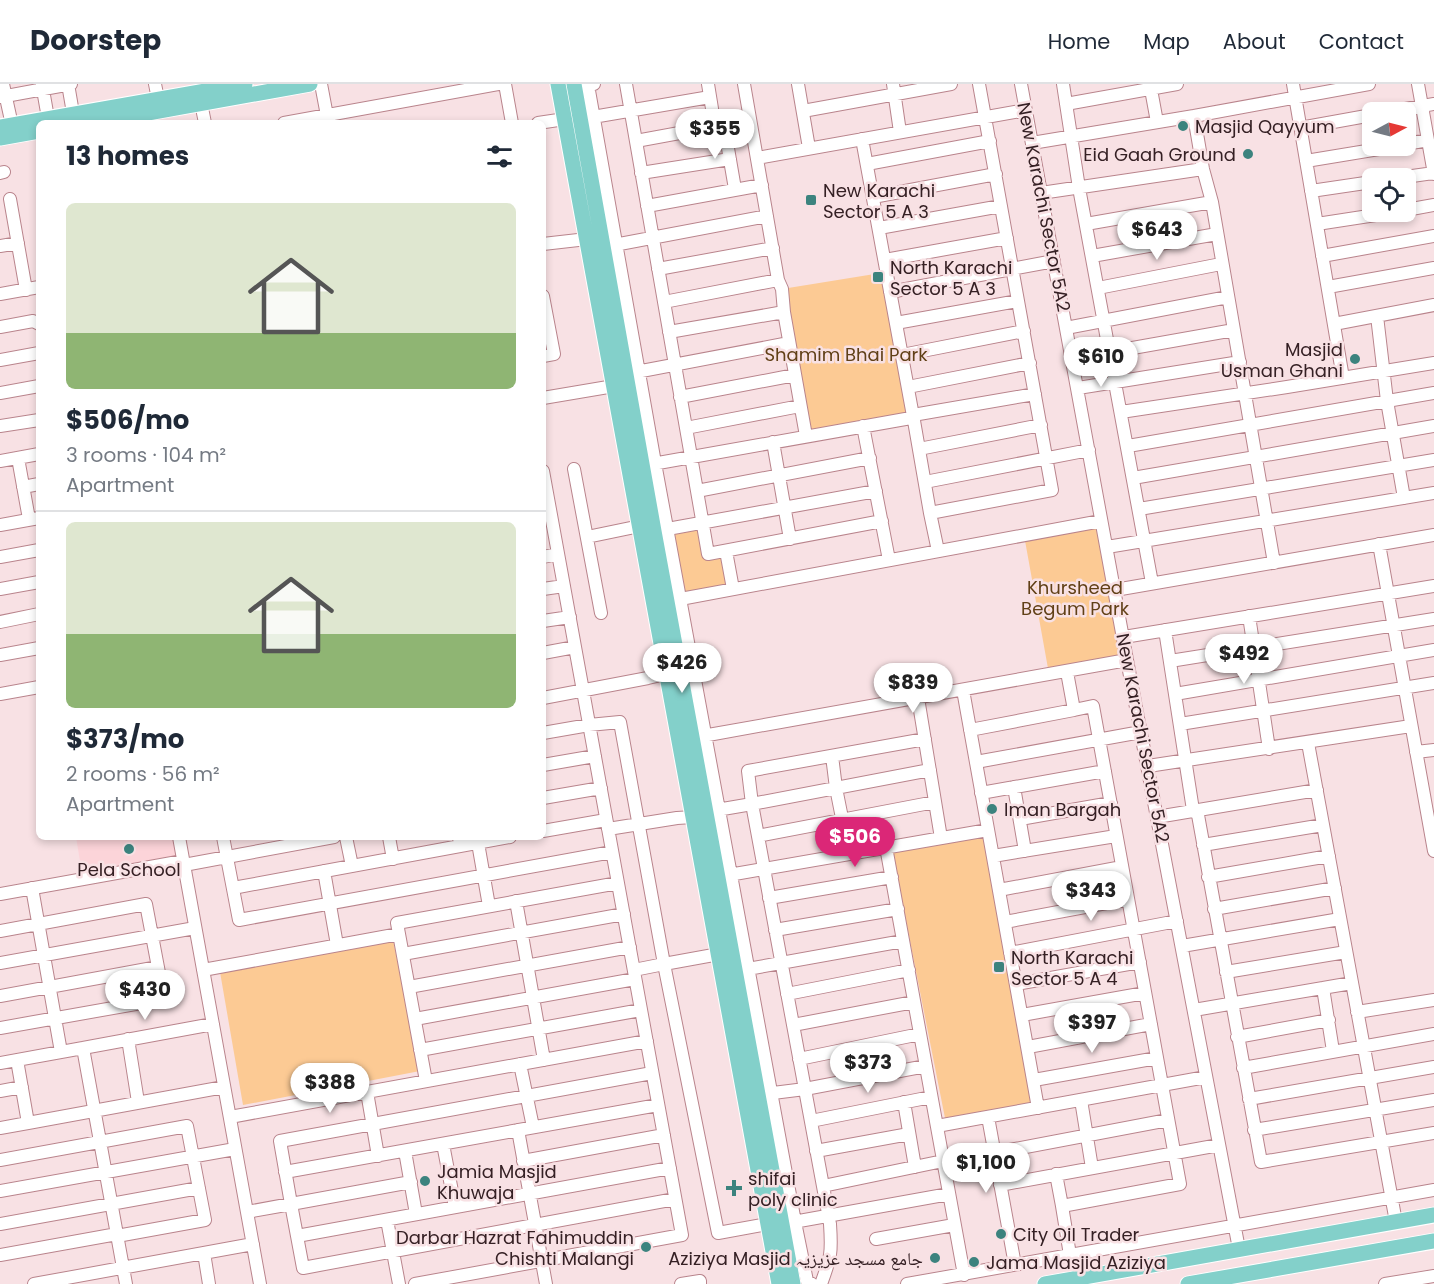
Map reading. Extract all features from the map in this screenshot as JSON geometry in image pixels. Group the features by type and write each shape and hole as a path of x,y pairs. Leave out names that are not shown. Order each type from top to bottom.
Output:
{"main road":[{"path":"101,120 129,110 156,92 245,84"},
{"path":"57,120 73,114 201,103 310,84"},
{"path":"558,84 580,118 587,239 614,386 674,600 674,672 699,736 719,954 793,1284"},
{"path":"574,84 610,246 649,465 654,528 674,672 706,813 725,876 765,1094 781,1223 779,1284"},
{"path":"6,126 36,125"},
{"path":"0,138 36,127"},
{"path":"1045,1284 1434,1215"},
{"path":"1188,1284 1434,1241"}],"street":[{"path":"6,126 3,92 69,84 73,114"},
{"path":"321,84 328,119 498,84"},
{"path":"504,84 511,120"},
{"path":"580,118 588,85 594,84"},
{"path":"626,84 708,554 882,521"},
{"path":"744,84 778,280 782,289 806,436"},
{"path":"798,84 809,148"},
{"path":"802,111 894,89 951,84"},
{"path":"930,513 1052,490 979,84"},
{"name":"New Karachi Sector 5A2","path":"1021,84 1239,1250"},
{"path":"1063,84 1079,188 1152,583"},
{"path":"1066,104 1151,86 1177,84"},
{"path":"1032,143 1194,116 1294,90 1369,84"},
{"path":"1416,176 1434,173 1428,140 1428,105 1418,84"},
{"path":"43,86 43,120"},
{"path":"1151,86 1157,122"},
{"path":"894,89 900,132"},
{"path":"546,122 630,111 709,90 730,159 735,189"},
{"path":"1294,90 1343,378"},
{"path":"201,103 204,120"},
{"path":"757,158 1026,110"},
{"path":"1194,116 1203,169 1212,202 1274,562"},
{"path":"1300,128 1362,117"},
{"path":"636,141 750,120"},
{"path":"862,139 938,551"},
{"path":"1416,142 1428,140"},
{"path":"867,164 990,141"},
{"path":"1306,161 1362,152"},
{"path":"641,173 730,159"},
{"path":"1041,193 1203,169"},
{"path":"873,197 996,174"},
{"path":"1311,191 1362,183"},
{"path":"647,206 762,184"},
{"path":"10,199 26,290"},
{"path":"1086,224 1212,202"},
{"path":"1416,208 1434,205"},
{"path":"879,228 1001,206"},
{"path":"610,246 767,216"},
{"path":"1317,224 1362,217"},
{"path":"1092,256 1217,234"},
{"path":"1322,256 1434,236"},
{"path":"885,260 1007,238"},
{"path":"546,244 587,239"},
{"path":"0,246 18,243"},
{"path":"658,269 773,248"},
{"path":"890,292 1054,261"},
{"path":"1098,288 1221,264"},
{"path":"1328,287 1434,268"},
{"path":"664,302 778,280"},
{"path":"0,294 36,288"},
{"path":"1066,328 1228,297"},
{"path":"896,323 1018,301"},
{"path":"1334,324 1434,305"},
{"path":"546,312 554,354 546,355"},
{"path":"669,332 784,312"},
{"path":"1377,316 1387,401 1404,498"},
{"path":"0,327 33,321 36,322"},
{"path":"1110,352 1234,330"},
{"path":"902,355 1024,331"},
{"path":"633,372 789,343"},
{"path":"0,360 36,354"},
{"path":"1078,388 1240,362"},
{"path":"908,387 1029,363"},
{"path":"1121,412 1434,363"},
{"path":"680,397 795,375"},
{"path":"546,397 614,386"},
{"path":"0,393 36,387"},
{"path":"1128,446 1434,393"},
{"path":"649,465 1035,394"},
{"path":"686,428 800,406"},
{"path":"0,426 36,420"},
{"path":"919,449 1041,425"},
{"path":"863,426 890,560"},
{"path":"1133,478 1434,426"},
{"path":"772,442 790,539"},
{"path":"925,482 1089,450"},
{"path":"0,461 36,455"},
{"path":"0,525 34,519 23,487 18,458"},
{"path":"697,491 870,458"},
{"path":"1139,509 1434,460"},
{"path":"574,469 602,613"},
{"path":"23,487 36,485"},
{"path":"587,537 702,522 876,491"},
{"path":"1107,547 1434,493"},
{"path":"415,1284 682,1235 570,617 546,506"},
{"path":"1101,521 674,600 699,736 1127,660"},
{"path":"1115,590 1434,535"},
{"path":"1379,544 1416,753 1428,783 1434,850"},
{"path":"0,557 36,551"},
{"path":"726,551 733,589"},
{"path":"546,556 558,554"},
{"path":"0,589 36,583"},
{"path":"546,589 564,586"},
{"path":"1124,637 1434,586"},
{"path":"0,622 36,616"},
{"path":"1249,616 1269,749"},
{"path":"546,621 570,617"},
{"path":"1170,661 1434,619"},
{"path":"1165,630 1193,810 1198,815 1260,1162 1434,1133"},
{"path":"546,652 575,647"},
{"path":"0,655 36,649"},
{"path":"1175,694 1434,650"},
{"path":"546,697 674,672"},
{"path":"1067,672 1074,710"},
{"path":"1180,724 1434,683"},
{"path":"0,694 36,688"},
{"path":"963,690 1038,1108"},
{"path":"918,698 941,838"},
{"path":"970,730 1093,706 1180,1184 1062,1206"},
{"path":"546,732 620,722 664,964 718,1233 949,1194"},
{"path":"1148,766 1411,726"},
{"path":"976,762 1141,732"},
{"path":"821,1284 832,1250 828,1215 752,804 748,771 925,739"},
{"path":"1308,742 1396,1222"},
{"path":"1416,753 1434,750"},
{"path":"546,764 595,756"},
{"path":"832,756 849,853"},
{"path":"546,831 607,824 640,825 930,770"},
{"path":"981,793 1105,771"},
{"path":"1014,787 1025,851"},
{"path":"546,797 601,788"},
{"path":"1157,817 1317,790"},
{"path":"758,836 935,802"},
{"path":"1020,819 1110,803"},
{"path":"1203,845 1323,825"},
{"path":"725,876 988,830"},
{"path":"993,856 1116,836"},
{"path":"180,840 260,1284"},
{"path":"224,840 238,920 612,852"},
{"path":"0,894 317,840"},
{"path":"347,840 352,866"},
{"path":"390,840 393,858"},
{"path":"233,888 393,858 460,842 478,843 494,840"},
{"path":"478,843 489,906"},
{"path":"886,847 964,1275"},
{"path":"1208,877 1329,856"},
{"path":"999,890 1122,867"},
{"path":"324,871 337,945"},
{"path":"769,898 892,877"},
{"path":"426,1081 397,923 618,883"},
{"path":"32,888 61,1052"},
{"path":"1214,909 1335,888"},
{"path":"1005,921 1128,899"},
{"path":"516,902 544,1060"},
{"path":"0,931 146,904 164,999 0,1028"},
{"path":"775,930 898,909"},
{"path":"403,954 624,914"},
{"path":"1182,946 1340,919"},
{"path":"1010,953 1177,921"},
{"path":"0,963 195,928"},
{"path":"203,970 399,934"},
{"path":"743,969 903,941"},
{"path":"409,987 630,947"},
{"path":"1226,972 1346,952"},
{"path":"415,1019 533,997 635,975 664,964 719,954"},
{"path":"1016,984 1140,963"},
{"path":"0,996 158,967"},
{"path":"787,994 909,970"},
{"path":"1194,1010 1352,983"},
{"path":"1323,988 1333,1051"},
{"path":"1022,1015 1145,993"},
{"path":"1357,1012 1434,1000"},
{"path":"793,1025 914,1002"},
{"path":"420,1050 641,1010"},
{"path":"1238,1037 1329,1020"},
{"path":"0,1063 213,1024"},
{"path":"1028,1047 1151,1024"},
{"path":"799,1059 920,1034"},
{"path":"1244,1068 1434,1034"},
{"path":"128,1039 138,1102"},
{"path":"230,1117 647,1041"},
{"path":"83,1047 126,1284"},
{"path":"1034,1080 1157,1058"},
{"path":"17,1060 28,1123"},
{"path":"520,1064 533,1127"},
{"path":"765,1094 805,1089 926,1066"},
{"path":"1249,1099 1434,1067"},
{"path":"652,1073 280,1141 285,1172 303,1268 675,1199"},
{"path":"937,1126 1206,1077"},
{"path":"0,1091 22,1087"},
{"path":"0,1128 224,1087"},
{"path":"367,1092 378,1156"},
{"path":"811,1121 931,1097"},
{"path":"1081,1100 1092,1168"},
{"path":"1254,1130 1434,1100"},
{"path":"904,1102 915,1167"},
{"path":"285,1172 658,1104"},
{"path":"988,1117 1015,1265"},
{"path":"994,1153 1168,1120"},
{"path":"0,1160 188,1126 205,1220 0,1255"},
{"path":"518,1130 546,1284"},
{"path":"816,1151 909,1134"},
{"path":"523,1161 664,1135"},
{"path":"443,1144 454,1207"},
{"path":"1000,1185 1219,1145"},
{"path":"0,1191 235,1149"},
{"path":"405,1151 416,1214"},
{"path":"823,1186 943,1161"},
{"path":"297,1236 670,1168"},
{"path":"1056,1174 1070,1255"},
{"path":"247,1212 411,1182"},
{"path":"0,1224 199,1188"},
{"path":"908,1284 1434,1190"},
{"path":"387,1220 399,1284"},
{"path":"781,1223 807,1281 812,1284"},
{"path":"876,1239 954,1225"},
{"path":"33,1284 253,1245"},
{"path":"204,1253 209,1284"},
{"path":"1385,1284 1434,1276"},
{"path":"681,1284 700,1281 700,1284"}],"shaded area":[{"name":"Pela School","path":"76,840 180,840 183,861 83,879"}],"green space":[{"name":"Shamim Bhai Park","path":"887,272 911,418 806,436 782,289"},
{"name":"Khursheed Begum Park","path":"1101,521 1127,660 1049,674 1024,535"},
{"path":"701,524 707,556 726,553 731,587 680,596 669,531"},
{"path":"986,833 1033,1103 945,1118 892,850"},
{"path":"393,940 420,1071 243,1105 220,972"}],"place":[{"name":"Masjid Qayyum","path":"1183,126"},
{"name":"Eid Gaah Ground","path":"1248,154"},
{"name":"New Karachi Sector 5 A 3","path":"811,200"},
{"name":"North Karachi Sector 5 A 3","path":"878,277"},
{"name":"Masjid Usman Ghani","path":"1355,359"},
{"name":"Iman Bargah","path":"992,809"},
{"name":"Pela School","path":"129,849"},
{"name":"North Karachi Sector 5 A 4","path":"999,967"},
{"name":"Jamia Masjid Khuwaja","path":"425,1181"},
{"name":"shifai poly clinic","path":"734,1188"},
{"name":"City Oil Trader","path":"1001,1234"},
{"name":"Darbar Hazrat Fahimuddin Chishti Malangi","path":"646,1247"},
{"name":"Aziziya Masjid جامع مسجد عزیزیہ","path":"935,1258"},
{"name":"Jama Masjid Aziziya","path":"974,1262"}]}
